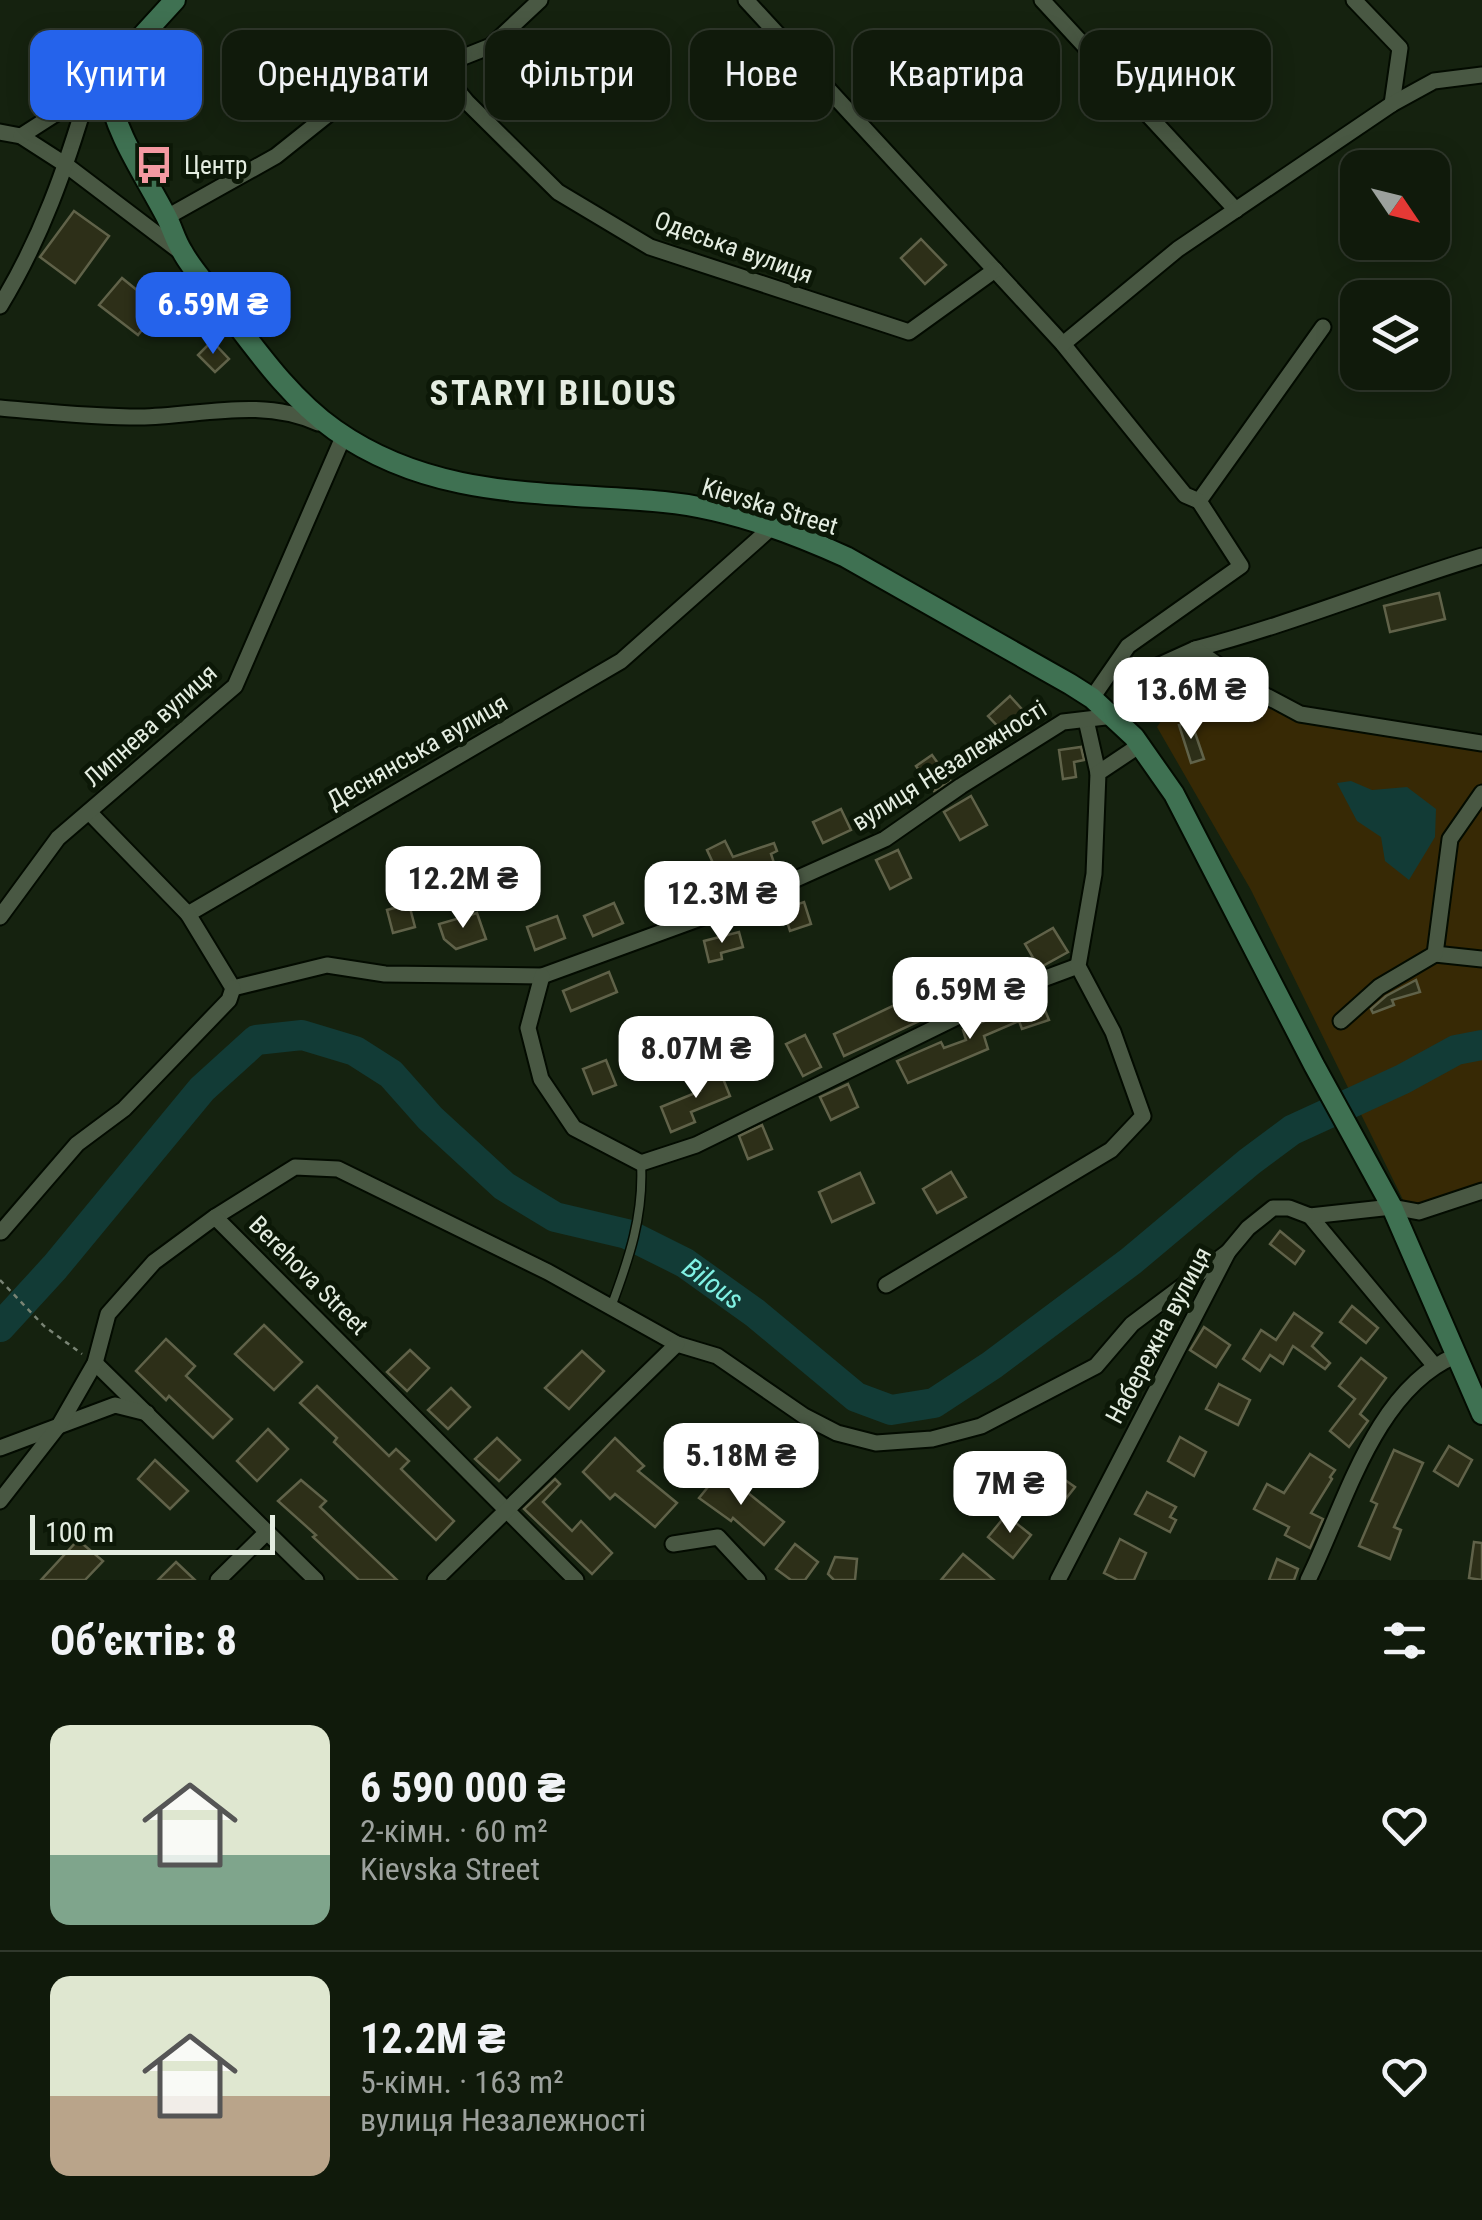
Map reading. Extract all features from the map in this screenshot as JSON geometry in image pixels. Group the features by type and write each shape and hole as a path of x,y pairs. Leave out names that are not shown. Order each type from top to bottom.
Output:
{"main road":[{"path":"148,30 175,0"},
{"name":"Kievska Street","path":"115,120 182,253 274,373 344,436 398,464 450,482 524,494 664,502 772,527 846,556 1092,698 1114,716 1140,744 1174,794 1366,1157 1392,1207 1482,1414"}],"street":[{"path":"465,56 491,46 540,0"},
{"path":"746,0 1063,344 1185,494 1199,500 1241,566 1128,646 1092,698"},
{"path":"1042,0 1236,210"},
{"path":"1354,0 1400,48 1392,104"},
{"path":"1063,344 1178,249 1392,104 1434,81 1482,75"},
{"name":"Одеська вулиця","path":"465,100 558,192 650,246 909,332 995,270"},
{"path":"21,136 47,120"},
{"path":"0,306 28,260 85,120"},
{"path":"167,217 276,156 321,120"},
{"path":"0,132 21,136 66,165 182,253"},
{"path":"1199,500 1322,327"},
{"path":"0,408 136,417 186,416 234,408 297,414 344,436"},
{"name":"Липнева вулиця","path":"0,917 58,838 235,686 344,436"},
{"name":"Деснянська вулиця","path":"188,914 621,662 772,527"},
{"path":"1114,716 1151,670 1195,649 1262,632 1409,578 1482,556"},
{"path":"1195,649 1251,688 1300,714 1482,743"},
{"name":"вулиця Незалежності","path":"233,988 327,965 385,974 542,976 747,901 885,839 1063,722 1114,716"},
{"path":"886,1285 1111,1150 1143,1116 1113,1032 1078,966 1094,874 1098,773 1086,720"},
{"path":"1098,773 1140,744"},
{"path":"1435,954 1450,839 1482,793"},
{"path":"1,1232 76,1144 124,1109 229,1000 233,988 188,914 89,812"},
{"path":"1341,1021 1378,987 1435,954 1482,959"},
{"path":"542,976 528,1028 542,1079 574,1128 641,1163 696,1146 1008,992 1078,966"},
{"path":"215,1217 295,1168 338,1169 548,1272 677,1344 717,1356 804,1416 837,1433 876,1443 932,1439 981,1426 1096,1366 1132,1324 1228,1252"},
{"name":"Набережна вулиця","path":"1058,1580 1228,1252 1248,1228 1273,1208 1290,1208 1310,1216 1392,1207 1419,1212 1482,1191"},
{"path":"1310,1216 1434,1365"},
{"name":"Berehova Street","path":"0,1501 60,1424 95,1364 108,1314 154,1262 215,1217 576,1580"},
{"path":"435,1580 677,1344"},
{"path":"1308,1580 1357,1468 1393,1409 1434,1365 1455,1356"},
{"path":"95,1364 316,1580"},
{"path":"0,1448 115,1404 149,1413"},
{"path":"218,1580 266,1532"},
{"path":"674,1544 718,1537 758,1580"}],"lane":[{"path":"611,1307 638,1223 641,1163"}],"path":[{"path":"0,1280 44,1326 95,1364"}],"shaded area":[{"path":"1190,678 1300,714 1482,743 1482,1187 1408,1210 1251,890 1157,727"}],"water":[{"path":"1351,781 1372,790 1407,787 1436,809 1435,837 1409,880 1385,861 1381,837 1357,821 1337,783"}],"building":[{"path":"74,211 109,236 75,283 40,257"},
{"path":"921,239 946,265 925,284 901,258"},
{"path":"122,278 159,308 138,335 99,305"},
{"path":"212,341 229,359 215,372 198,355"},
{"path":"1439,593 1445,619 1390,632 1384,606"},
{"path":"1010,696 1028,716 1006,735 988,716"},
{"path":"1191,721 1204,759 1191,763 1179,725"},
{"path":"1081,747 1084,760 1074,762 1076,777 1063,779 1059,750"},
{"path":"932,755 950,780 934,791 916,766"},
{"path":"971,796 987,825 960,840 944,812"},
{"path":"841,809 851,830 823,843 813,822"},
{"path":"725,841 733,857 774,843 777,851 771,854 775,866 754,873 751,863 720,878 707,850"},
{"path":"898,850 911,878 890,889 876,860"},
{"path":"681,865 691,888 671,895 662,874"},
{"path":"804,902 811,924 790,931 783,909"},
{"path":"614,903 623,923 593,936 584,916"},
{"path":"409,904 415,927 393,933 387,910"},
{"path":"477,913 486,939 456,949 444,939 439,924"},
{"path":"557,916 565,938 535,950 527,927"},
{"path":"1053,928 1068,952 1039,968 1025,944"},
{"path":"739,932 743,947 721,953 722,959 709,962 704,941"},
{"path":"609,972 617,992 571,1011 563,991"},
{"path":"1416,980 1420,992 1392,1000 1394,1005 1373,1013 1371,1009 1386,996"},
{"path":"945,981 956,1004 844,1056 834,1034"},
{"path":"1040,998 1049,1020 1022,1029 1019,1021 984,1036 988,1049 908,1083 897,1061 941,1042 944,1048 966,1040 963,1030"},
{"path":"805,1035 821,1067 803,1076 786,1044"},
{"path":"606,1060 616,1085 593,1094 583,1069"},
{"path":"720,1071 730,1096 691,1112 695,1122 671,1132 661,1107 700,1091 696,1080"},
{"path":"848,1084 858,1107 831,1120 820,1097"},
{"path":"762,1125 772,1149 748,1159 739,1136"},
{"path":"951,1172 966,1197 937,1213 923,1189"},
{"path":"860,1173 874,1203 832,1222 819,1192"},
{"path":"1280,1231 1304,1251 1295,1264 1270,1244"},
{"path":"1352,1306 1378,1328 1366,1343 1340,1322"},
{"path":"1294,1313 1322,1333 1312,1346 1330,1363 1325,1369 1293,1346 1283,1364 1270,1355 1260,1371 1243,1359 1261,1330 1276,1340"},
{"path":"264,1325 302,1362 274,1390 235,1354"},
{"path":"1204,1327 1230,1345 1216,1367 1190,1350"},
{"path":"166,1339 195,1366 186,1376 232,1419 213,1438 136,1371"},
{"path":"410,1350 429,1368 407,1391 387,1372"},
{"path":"582,1351 604,1371 569,1409 545,1388"},
{"path":"1361,1358 1386,1378 1360,1414 1368,1421 1349,1447 1330,1431 1355,1399 1339,1386"},
{"path":"1219,1384 1250,1400 1238,1425 1206,1409"},
{"path":"317,1386 389,1456 396,1449 409,1461 401,1469 454,1521 436,1540 334,1442 337,1438 300,1403"},
{"path":"451,1388 470,1407 448,1429 428,1410"},
{"path":"268,1429 288,1449 257,1481 237,1461"},
{"path":"1180,1437 1206,1452 1194,1476 1168,1461"},
{"path":"497,1438 520,1460 499,1481 475,1459"},
{"path":"615,1438 644,1466 638,1471 677,1503 655,1527 615,1494 610,1499 583,1472"},
{"path":"1449,1446 1472,1460 1458,1486 1434,1471"},
{"path":"1394,1450 1423,1463 1394,1527 1401,1530 1390,1559 1359,1546 1377,1504 1371,1501"},
{"path":"1310,1454 1335,1470 1311,1513 1323,1519 1310,1548 1285,1535 1289,1527 1254,1509 1267,1484 1284,1493"},
{"path":"155,1460 188,1491 170,1509 138,1479"},
{"path":"1048,1468 1075,1487 1057,1510 1030,1491"},
{"path":"721,1471 784,1522 764,1545 733,1518 731,1521 699,1498"},
{"path":"555,1479 560,1484 543,1502 572,1531 581,1521 612,1553 592,1574 524,1509"},
{"path":"301,1480 326,1501 320,1507 397,1580 359,1580 278,1501"},
{"path":"1147,1492 1176,1507 1170,1517 1176,1520 1170,1532 1135,1514"},
{"path":"1006,1515 1031,1535 1013,1558 988,1537"},
{"path":"1120,1539 1146,1553 1134,1580 1118,1580 1104,1573"},
{"path":"78,1540 103,1561 85,1580 41,1580"},
{"path":"1474,1542 1482,1543 1482,1580 1469,1578"},
{"path":"795,1544 818,1562 805,1580 791,1580 776,1569"},
{"path":"963,1554 994,1580 941,1580"},
{"path":"835,1557 857,1559 855,1580 834,1580 828,1574"},
{"path":"1277,1559 1298,1569 1294,1580 1269,1580"},
{"path":"176,1562 195,1580 158,1580"}],"waterway":[{"name":"Bilous","path":"0,1327 55,1267 202,1089 256,1040 302,1035 355,1051 391,1074 430,1118 504,1186 555,1217 627,1234 685,1263 755,1313 856,1397 891,1410 934,1403 992,1365 1131,1261 1292,1130 1456,1050 1482,1045"}],"place":[{"name":"Центр","path":"154,165"}],"district":[{"name":"STARYI BILOUS","path":"554,393"}]}
